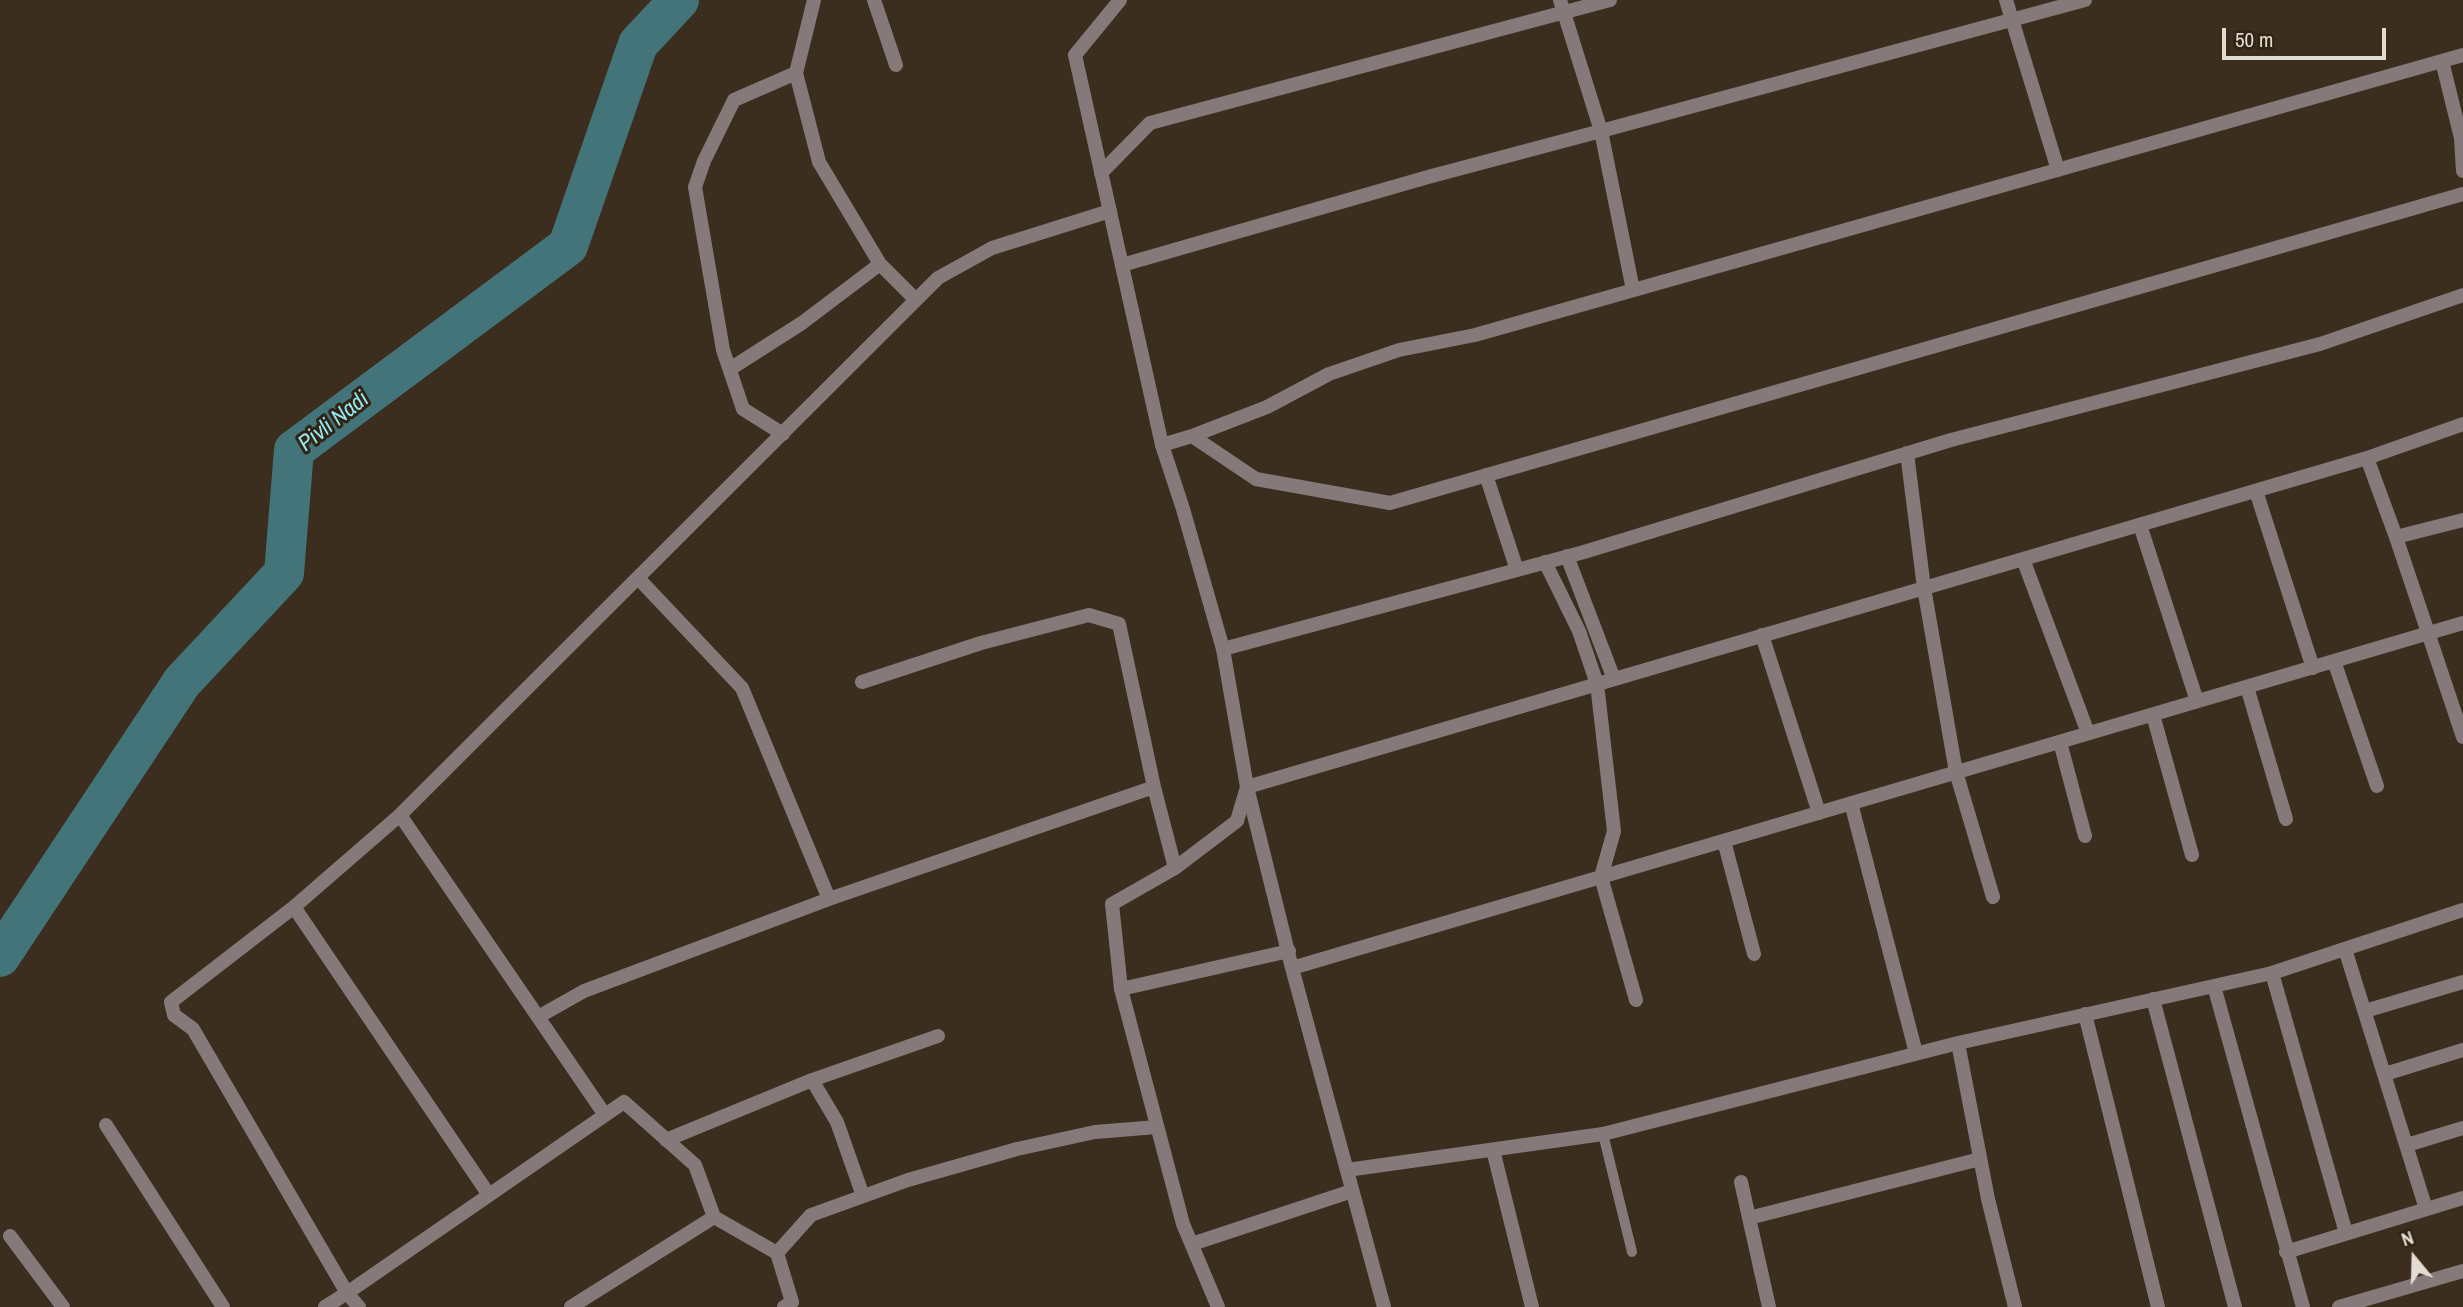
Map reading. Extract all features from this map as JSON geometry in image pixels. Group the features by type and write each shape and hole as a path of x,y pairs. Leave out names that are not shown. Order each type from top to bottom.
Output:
{"street":[{"path":"814,0 796,73 819,162 880,264 916,300"},
{"path":"874,0 896,65"},
{"path":"1120,0 1075,55 1162,445 1223,649 1247,786 1292,968 1384,1307"},
{"path":"1101,173 1150,123 1562,6 1610,0"},
{"path":"2006,0 2058,170"},
{"path":"1122,265 1428,177 2085,0"},
{"path":"1562,6 1601,131 1633,290"},
{"path":"1162,445 1267,407 1329,374 1399,350 1475,335 2463,55"},
{"path":"2442,61 2461,138 2463,172"},
{"path":"783,434 743,409 723,350 695,187 704,161 734,100 796,73"},
{"path":"1192,436 1256,479 1390,503 2463,194"},
{"path":"359,1307 347,1293 192,1029 174,1015 171,1002 293,907 400,815 938,278 992,248 1110,211"},
{"path":"730,369 802,323 880,264"},
{"path":"1223,649 1567,556 1907,453 2320,344 2463,295"},
{"path":"1247,786 2256,491 2367,458 2463,425"},
{"path":"1907,453 1924,588 1956,772 1993,897"},
{"path":"2367,458 2463,737"},
{"path":"1486,475 1517,570"},
{"path":"2256,491 2313,668"},
{"path":"2396,537 2463,520"},
{"path":"2140,525 2197,701"},
{"path":"1567,556 1615,679"},
{"path":"2022,559 2088,733"},
{"path":"1545,562 1579,632 1597,684 1615,831 1601,877 1636,1000"},
{"path":"639,579 742,688 829,899"},
{"path":"862,682 981,643 1089,615 1119,624 1154,787 1175,868"},
{"path":"1292,968 2463,623"},
{"path":"1762,635 1819,813"},
{"path":"2334,661 2377,786"},
{"path":"2247,687 2286,819"},
{"path":"2153,715 2192,855"},
{"path":"2060,742 2085,836"},
{"path":"1218,1307 1183,1224 1157,1127 1121,989 1112,904 1175,868 1237,821 1247,786"},
{"path":"538,1017 584,991 829,899 1154,787"},
{"path":"1852,803 1916,1054"},
{"path":"400,815 605,1115"},
{"path":"1724,841 1754,954"},
{"path":"293,907 489,1195"},
{"path":"1347,1170 1603,1134 1958,1043 2272,973 2463,910"},
{"path":"2345,948 2426,1209"},
{"path":"1121,989 1289,951"},
{"path":"2272,973 2346,1233"},
{"path":"2365,1011 2463,982"},
{"path":"2214,986 2303,1307"},
{"path":"2153,999 2235,1307"},
{"path":"2085,1014 2158,1307"},
{"path":"666,1140 812,1080 938,1037"},
{"path":"1958,1043 1980,1159 2015,1307"},
{"path":"2385,1074 2463,1050"},
{"path":"812,1080 837,1122 863,1196"},
{"path":"325,1307 624,1102 695,1165 714,1217 776,1253 791,1305"},
{"path":"106,1125 223,1307"},
{"path":"776,1253 811,1215 908,1180 1017,1149 1095,1132 1157,1127"},
{"path":"2407,1145 2463,1128"},
{"path":"1493,1150 1532,1307"},
{"path":"1749,1217 1980,1159"},
{"path":"1741,1182 1769,1307"},
{"path":"1192,1244 1352,1191"},
{"path":"2286,1252 2463,1198"},
{"path":"571,1307 714,1217"},
{"path":"10,1236 63,1307"},
{"path":"2339,1307 2463,1271"}],"lane":[{"path":"1603,1134 1632,1252"}],"waterway":[{"name":"Pivli Nadi","path":"0,957 182,682 284,573 294,450 568,246 638,44 679,0"}]}
